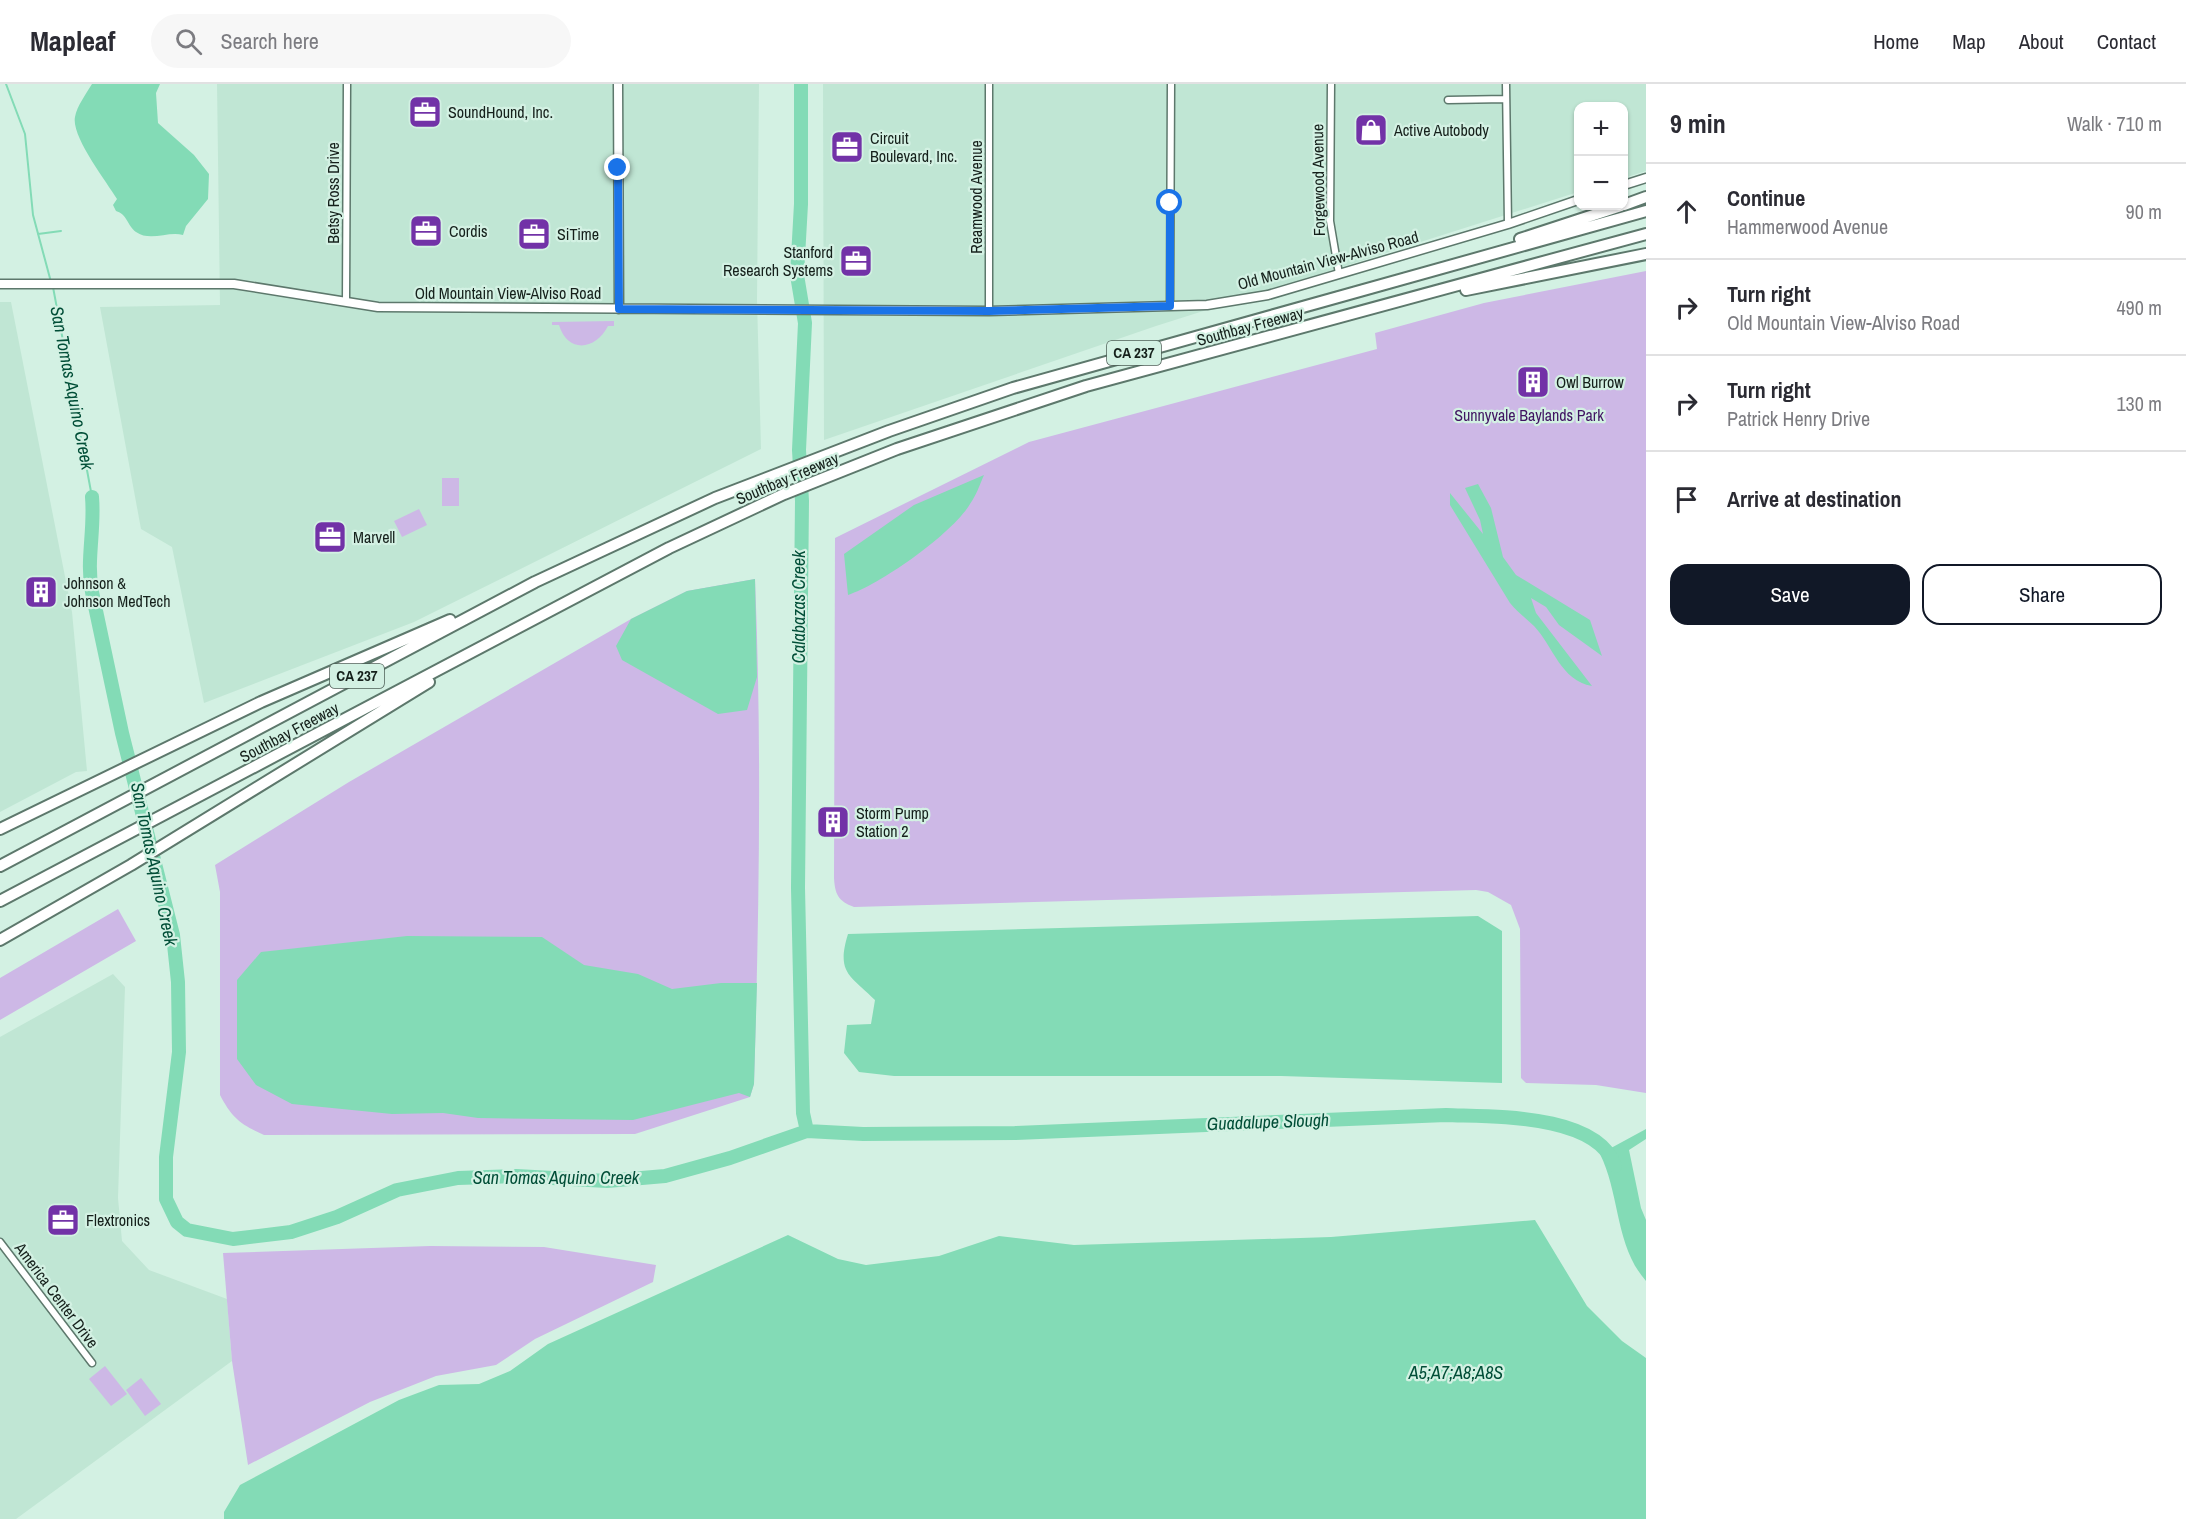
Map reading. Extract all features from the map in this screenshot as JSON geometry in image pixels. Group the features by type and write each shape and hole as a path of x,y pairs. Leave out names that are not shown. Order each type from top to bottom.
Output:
{"highway":[{"path":"1628,203 1646,197"},
{"path":"1449,265 1608,210"},
{"name":"Southbay Freeway","path":"0,866 535,582 705,502 899,428 1035,382 1646,211"},
{"name":"Southbay Freeway","path":"0,901 669,548 784,494 897,449 1086,386 1646,234"},
{"path":"1384,306 1575,270 1646,254"},
{"path":"0,829 261,702 535,582"},
{"path":"0,940 190,829 492,642"}],"street":[{"name":"Betsy Ross Drive","path":"346,302 347,84"},
{"path":"618,84 619,309"},
{"name":"Reamwood Avenue","path":"989,84 989,311"},
{"path":"1170,306 1171,84"},
{"name":"Forgewood Avenue","path":"1330,84 1330,221 1339,274"},
{"path":"1506,84 1508,224"},
{"path":"1448,100 1506,99"},
{"path":"1628,183 1646,178"},
{"name":"Old Mountain View-Alviso Road","path":"0,284 234,284 378,307 989,311 1170,306 1241,301 1508,224 1574,202"},
{"name":"America Center Drive","path":"0,1242 92,1364"}],"shaded area":[{"path":"217,84 759,84 757,300 761,449 414,622 204,703 172,547 141,529 100,307 220,305"},
{"path":"823,84 1646,84 1646,171 1628,177 1628,102 1574,102 1574,193 1156,326 824,440"},
{"path":"0,302 11,302 72,612 87,771 76,772 0,812"},
{"path":"113,974 125,987 118,1198 122,1241 149,1270 227,1299 232,1361 16,1519 0,1519 0,1037"}],"green space":[{"name":"Sunnyvale Baylands Park","path":"1646,271 1646,1093 1596,1085 1526,1083 1521,1078 1520,929 1511,905 1488,892 1476,890 854,907 838,896 834,878 835,538 1029,442 1377,349 1375,333 1484,303"},
{"path":"614,321 614,326 608,326 597,340 582,345 569,341 559,325 552,325 552,322"},
{"path":"442,478 459,478 459,506 442,506"},
{"path":"419,509 427,525 402,537 394,521"},
{"path":"755,579 759,832 754,1084 750,1097 635,1134 264,1135 238,1120 220,1095 220,892 215,865 349,782 631,619 687,591"},
{"path":"118,909 136,941 0,1020 0,978"},
{"path":"430,1246 544,1247 656,1265 653,1282 535,1339 496,1365 436,1376 370,1402 248,1465 232,1361 223,1253"},
{"path":"105,1366 127,1394 111,1406 89,1379"},
{"path":"141,1378 161,1404 145,1416 126,1390"}],"water":[{"path":"92,84 160,84 156,93 158,123 194,155 209,174 208,199 186,226 183,235 141,235 133,229 120,212 116,211 113,205 117,199 84,147 75,125 78,109"},
{"path":"984,475 972,501 948,529 915,557 848,595 844,554 914,505"},
{"path":"1478,484 1491,508 1503,557 1516,575 1590,620 1602,656 1559,625 1546,607 1531,598 1536,613 1592,686 1581,683 1565,670 1541,634 1510,603 1450,505 1450,493 1483,534 1480,520 1465,488"},
{"path":"755,579 757,677 747,710 718,714 622,660 616,646 631,619 687,591"},
{"path":"1478,916 1502,931 1502,1083 1281,1076 894,1076 859,1072 844,1053 847,1025 871,1024 875,1000 852,978 845,965 848,934"},
{"path":"407,936 542,937 584,965 638,974 672,989 721,983 757,983 754,1084 750,1097 739,1093 633,1120 478,1118 443,1113 392,1114 292,1104 256,1085 237,1059 237,980 261,952"},
{"path":"1646,1129 1646,1139 1629,1150 1641,1208 1646,1220 1646,1281 1636,1267 1623,1236 1611,1186 1600,1154"},
{"name":"A5;A7;A8;A8S","path":"1535,1220 1587,1306 1622,1341 1646,1358 1646,1519 224,1519 224,1512 240,1485 399,1400 439,1385 479,1384 510,1371 548,1344 788,1235 838,1259 866,1265 939,1256 999,1236 1074,1245 1331,1237"}],"waterway":[{"name":"San Tomas Aquino Creek","path":"6,84 25,134 33,215 51,282"},
{"name":"Calabazas Creek","path":"801,84 801,204 797,275 805,323 799,450 802,501 798,888 803,1113 807,1131"},
{"path":"38,234 61,231"},
{"name":"San Tomas Aquino Creek","path":"53,287 92,497"},
{"name":"San Tomas Aquino Creek","path":"92,497 90,568 92,592 122,733 173,935 178,982 179,1052 166,1157 166,1199 177,1222 187,1230 233,1239 291,1232 337,1217 397,1190 458,1178 516,1176 607,1181 665,1176 730,1158 807,1131 863,1134 1015,1133 1446,1115 1489,1116 1541,1121 1565,1127 1587,1136 1604,1149 1615,1166"}],"place":[{"name":"SoundHound, Inc.","path":"425,112"},
{"name":"Active Autobody","path":"1371,130"},
{"name":"Circuit Boulevard, Inc.","path":"847,147"},
{"name":"Cordis","path":"426,231"},
{"name":"SiTime","path":"534,234"},
{"name":"Stanford Research Systems","path":"856,261"},
{"name":"Owl Burrow","path":"1533,382"},
{"name":"Marvell","path":"330,537"},
{"name":"Johnson & Johnson MedTech","path":"41,592"},
{"name":"Storm Pump Station 2","path":"833,822"},
{"name":"Flextronics","path":"63,1220"}],"route":[{"path":"618,168 619,309 989,311 1170,306 1170,203"}],"water label":[{"name":"Guadalupe Slough","path":"1268,1122"}]}
